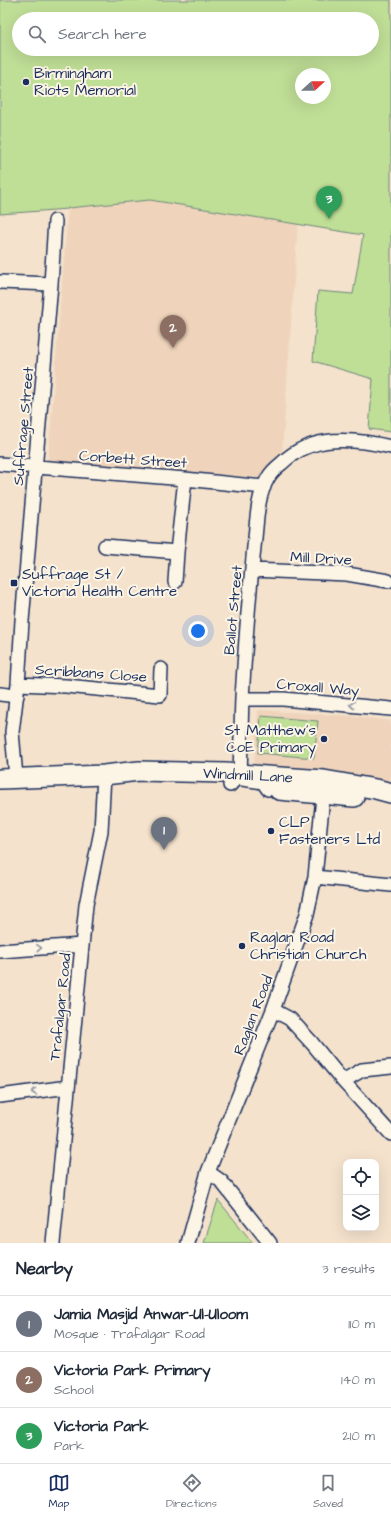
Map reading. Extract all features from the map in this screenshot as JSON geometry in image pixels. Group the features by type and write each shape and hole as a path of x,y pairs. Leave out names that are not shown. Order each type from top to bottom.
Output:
{"main road":[{"name":"Windmill Lane","path":"8,778 104,775 139,771 235,780 290,778 324,787 391,800"},
{"name":"Windmill Lane","path":"235,780 268,789 324,787 376,789 391,793"}],"street":[{"name":"Suffrage Street","path":"8,778 12,732 18,690 22,621 36,467 55,221"},
{"path":"0,282 51,284"},
{"name":"Ballot Street","path":"235,780 252,570 260,503 268,478 288,458 302,448 317,442 350,440 391,447"},
{"name":"Corbett Street","path":"0,464 264,487"},
{"path":"175,582 185,479"},
{"path":"105,546 177,552"},
{"name":"Mill Drive","path":"252,570 347,574 388,582"},
{"name":"Scribbans Close","path":"18,690 66,686 160,695 161,669"},
{"path":"0,694 18,690"},
{"name":"Croxall Way","path":"242,699 283,699 391,709"},
{"name":"Trafalgar Road","path":"53,1243 82,945 87,900 101,831 104,775"},
{"name":"Raglan Road","path":"188,1243 208,1172 273,1010 307,914 315,877 324,787"},
{"path":"315,877 391,886"},
{"path":"0,951 82,945"},
{"path":"273,1010 290,1020 312,1043 343,1081 391,1134"},
{"path":"343,1081 362,1070 391,1067"},
{"path":"0,1096 68,1087"},
{"path":"208,1172 221,1181 270,1243"}],"shaded area":[{"path":"150,200 298,224 282,454 260,478 48,460 68,208"},
{"name":"St Matthew's CoE Primary","path":"258,710 353,716 391,721 391,782 345,774 254,765"}],"green space":[{"path":"0,0 391,0 391,432 369,429 373,379 313,361 318,291 353,294 363,235 150,200 0,214"},
{"path":"261,716 318,721 314,758 258,753"},
{"path":"218,1200 253,1243 204,1243"}],"place":[{"name":"Birmingham Riots Memorial","path":"26,82"},
{"name":"Victoria Park","path":"329,219"},
{"name":"Victoria Park Primary","path":"173,348"},
{"name":"Suffrage St / Victoria Health Centre","path":"14,583"},
{"name":"St Matthew's CoE Primary","path":"324,739"},
{"name":"CLP Fasteners Ltd","path":"271,831"},
{"name":"Jamia Masjid Anwar-Ul-Uloom","path":"164,850"},
{"name":"Raglan Road Christian Church","path":"242,946"}]}
